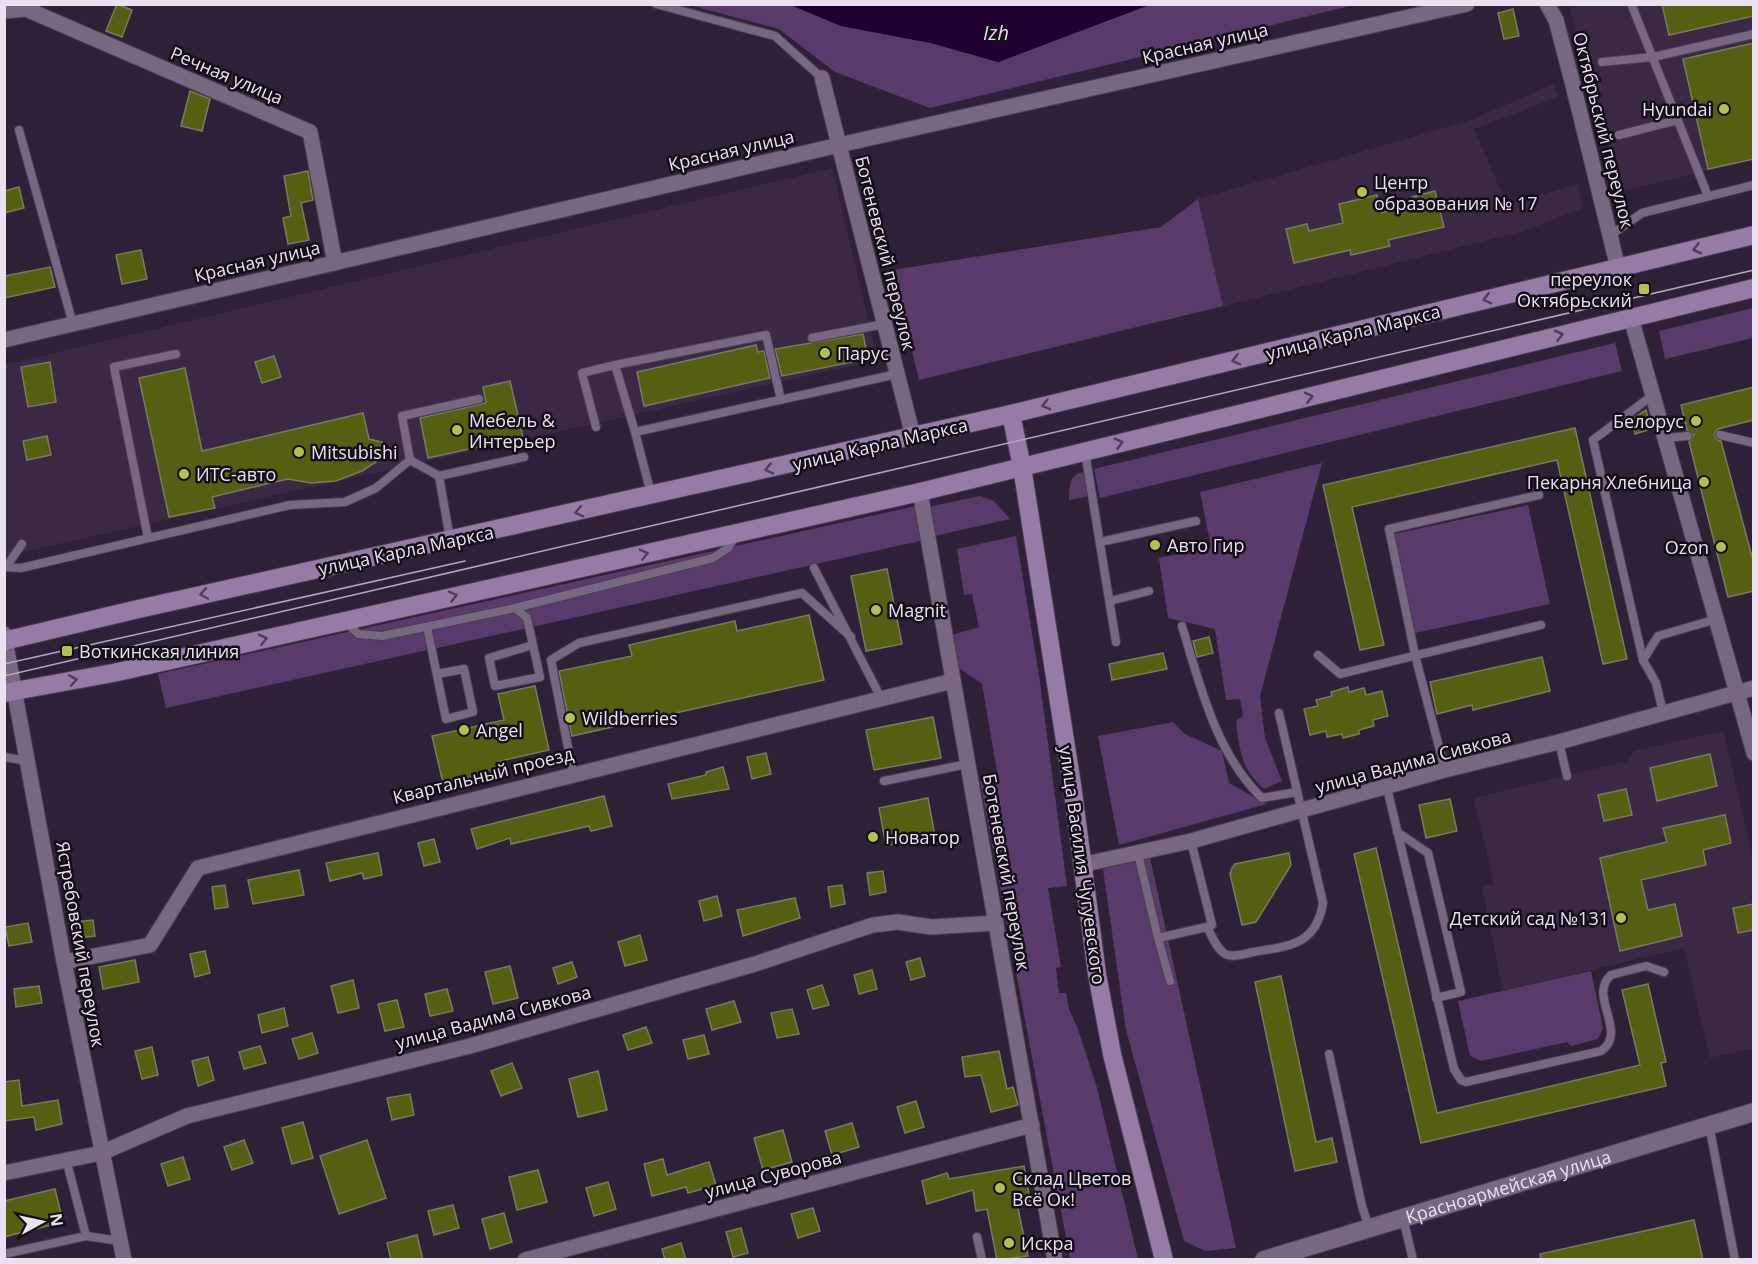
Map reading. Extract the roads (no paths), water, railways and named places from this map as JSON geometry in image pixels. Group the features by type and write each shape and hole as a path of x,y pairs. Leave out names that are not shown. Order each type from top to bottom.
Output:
{"main road":[{"name":"улица Карла Маркса","path":"5,639 1011,414 1754,235"},
{"path":"10,692 113,673 920,492 1754,288"},
{"name":"улица Василия Чугуевского","path":"1011,414 1022,467 1072,785 1081,866 1112,1054 1164,1260"}],"street":[{"name":"Красная улица","path":"4,340 839,145 1467,4"},
{"name":"Октябрьский переулок","path":"1547,4 1556,20 1618,268"},
{"name":"Речная улица","path":"4,11 26,9 310,132 335,263"},
{"name":"Ботеневский переулок","path":"822,78 913,436"},
{"path":"1631,318 1754,753"},
{"name":"Ботеневский переулок","path":"920,492 1055,1260"},
{"name":"Ястребовский переулок","path":"5,639 10,692 28,762 64,962 124,1260"},
{"name":"Квартальный проезд","path":"64,962 150,945 198,868 573,773 953,681"},
{"name":"улица Вадима Сивкова","path":"1081,866 1191,841 1445,770 1560,742 1754,688"},
{"name":"улица Вадима Сивкова","path":"4,1173 101,1153 187,1116 470,1046 754,964 873,925 898,922 931,927 996,923"},
{"name":"Красноармейская улица","path":"1264,1260 1754,1112"},
{"name":"улица Суворова","path":"525,1260 1032,1125"}],"lane":[{"path":"656,4 776,36 822,78"},
{"path":"1632,6 1708,196"},
{"path":"1602,62 1653,57 1754,34"},
{"path":"1619,135 1678,120"},
{"path":"19,130 73,324"},
{"path":"1611,235 1642,213 1754,185"},
{"path":"812,338 885,324"},
{"path":"596,427 582,373 766,335 781,400"},
{"path":"148,538 114,368 176,354"},
{"path":"615,365 651,495"},
{"path":"635,432 897,374"},
{"path":"1653,395 1593,440 1643,660 1656,683 1663,712"},
{"path":"410,460 402,416 479,399"},
{"path":"1720,435 1754,443"},
{"path":"1665,438 1688,436"},
{"path":"1085,452 1116,642"},
{"path":"410,460 439,476 524,457"},
{"path":"5,567 21,568 290,505 345,502 376,488 410,460"},
{"path":"439,476 451,541"},
{"path":"1445,770 1415,655 1389,529 1539,495"},
{"path":"1100,542 1196,521"},
{"path":"345,621 358,634 382,636 515,609 713,558 728,548 738,532"},
{"path":"5,567 22,544"},
{"path":"814,568 881,698"},
{"path":"1110,601 1149,591"},
{"path":"573,773 551,660 579,643 802,593 851,637"},
{"path":"515,609 527,618 540,676 495,686 489,658 533,645"},
{"path":"1643,660 1658,636 1717,619"},
{"path":"1318,655 1340,674 1541,625"},
{"path":"1182,626 1197,682 1211,718 1251,788 1262,798 1297,792"},
{"path":"427,627 446,718 472,712 464,669 437,674"},
{"path":"1207,927 1218,947 1231,956 1296,944 1311,933 1320,917 1323,903 1279,713"},
{"path":"1560,742 1567,776"},
{"path":"4,757 28,762"},
{"path":"884,781 967,764"},
{"path":"1387,788 1455,1075 1466,1082 1601,1051 1612,1036 1603,993 1606,979 1611,975 1646,966 1664,972"},
{"path":"1397,832 1428,853 1461,992 1436,998"},
{"path":"1158,938 1212,925 1191,841"},
{"path":"1138,854 1170,981"},
{"path":"1329,1054 1362,1206 1370,1228"},
{"path":"1709,1125 1735,1260"},
{"path":"66,1159 86,1236"},
{"path":"1402,1218 1413,1260"},
{"path":"4,1254 86,1236 120,1240"},
{"path":"977,1237 982,1260"}],"water":[{"name":"Izh","path":"791,5 1149,5 998,62 931,43 841,26"}],"tram line":[{"path":"4,676 1754,270"},
{"path":"4,664 465,561"}],"place":[{"name":"Hyundai","path":"1724,109"},
{"name":"Центр образования № 17","path":"1362,192"},
{"name":"переулок Октябрьский","path":"1644,289"},
{"name":"Парус","path":"825,353"},
{"name":"Белорус","path":"1696,421"},
{"name":"Мебель & Интерьер","path":"457,430"},
{"name":"Mitsubishi","path":"299,452"},
{"name":"ИТС-авто","path":"184,474"},
{"name":"Пекарня Хлебница","path":"1704,482"},
{"name":"Авто Гир","path":"1155,545"},
{"name":"Ozon","path":"1721,547"},
{"name":"Magnit","path":"876,610"},
{"name":"Воткинская линия","path":"67,651"},
{"name":"Wildberries","path":"570,718"},
{"name":"Angel","path":"464,730"},
{"name":"Новатор","path":"873,837"},
{"name":"Детский сад №131","path":"1621,918"},
{"name":"Склад Цветов Всё Ок!","path":"1000,1188"},
{"name":"Искра","path":"1009,1243"}]}
